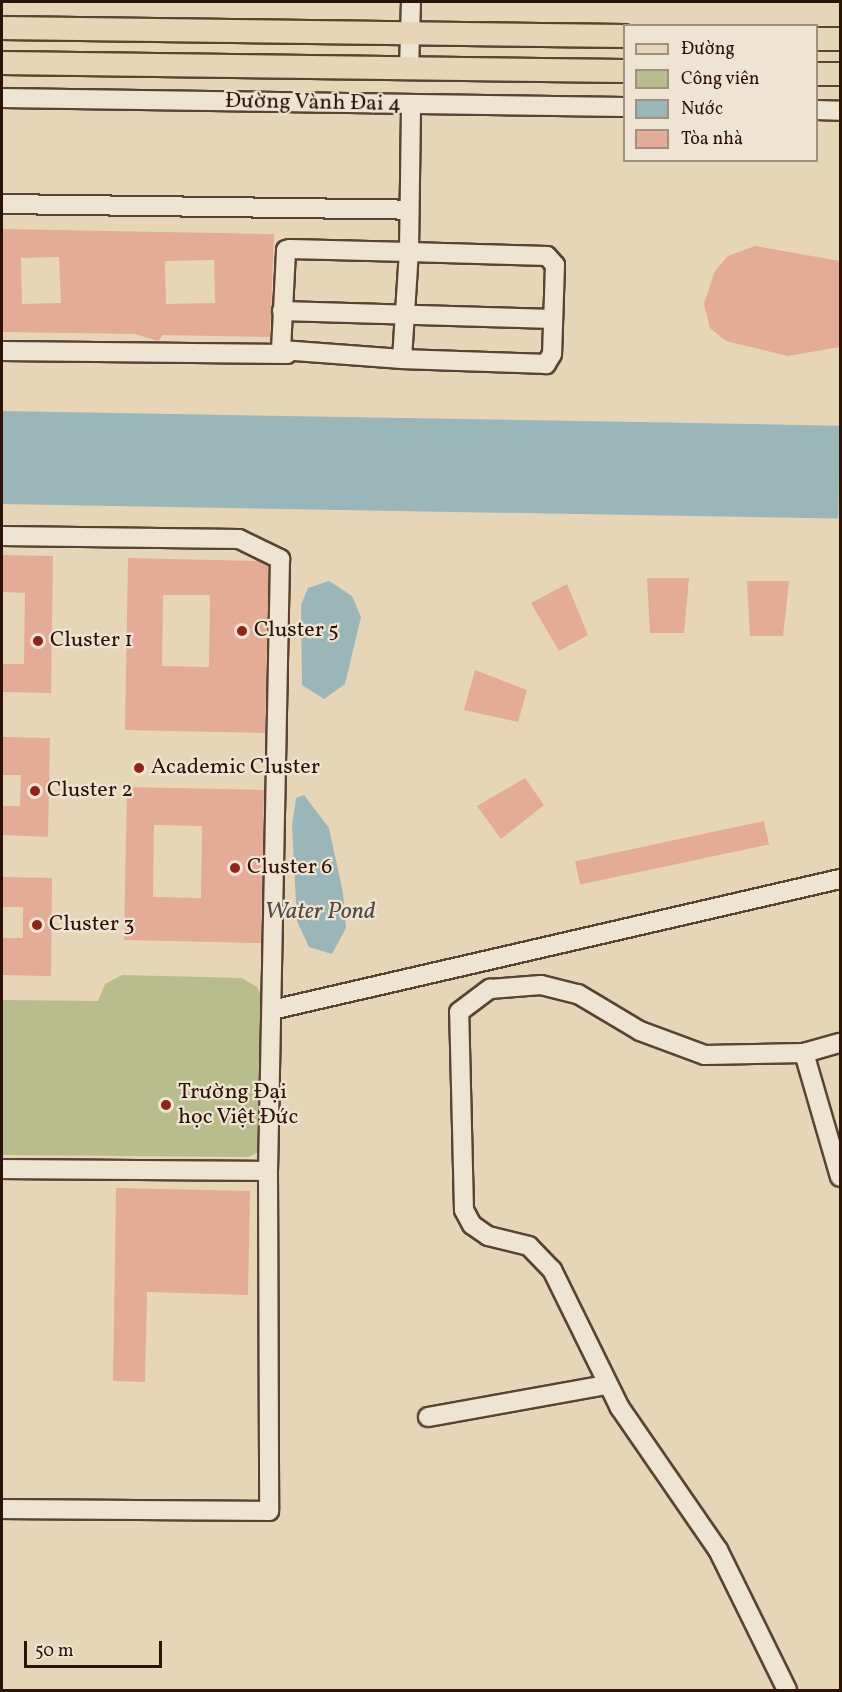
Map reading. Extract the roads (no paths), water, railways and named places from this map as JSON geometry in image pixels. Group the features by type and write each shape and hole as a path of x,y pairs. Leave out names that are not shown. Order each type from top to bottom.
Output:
{"main road":[{"path":"2,28 623,36"},
{"path":"818,39 840,39"},
{"name":"Đường Vành Đai 4","path":"2,63 623,71"},
{"path":"818,74 840,74"}],"street":[{"path":"409,69 411,2"},
{"name":"Đường Vành Đai 4","path":"2,98 623,107"},
{"path":"402,359 409,252 411,104"},
{"path":"818,110 840,111"},
{"path":"2,204 409,210"},
{"path":"2,351 287,354 546,364 552,354 552,258 286,250 279,344 287,354"},
{"path":"282,311 553,319"},
{"path":"2,536 239,539 280,559 268,1171 269,1511 2,1509"},
{"path":"272,1010 840,879"},
{"path":"787,1690 718,1550 606,1385 542,1255 529,1246 488,1236 472,1226 464,1210 459,1012 490,989 541,985 578,994 640,1031 705,1055 804,1053 840,1043"},
{"path":"804,1053 840,1177"},
{"path":"2,1169 268,1171"},
{"path":"428,1417 606,1385"}],"water":[{"path":"2,411 840,426 838,519 2,504"},
{"path":"329,581 352,596 361,617 345,684 324,699 302,685 301,605 308,588"},
{"name":"Water Pond","path":"304,795 329,828 343,893 346,928 332,954 309,947 297,921 292,826 296,798"}],"place":[{"name":"Cluster 5","path":"242,631"},
{"name":"Cluster 1","path":"38,641"},
{"name":"Academic Cluster","path":"139,768"},
{"name":"Cluster 2","path":"35,791"},
{"name":"Cluster 6","path":"235,868"},
{"name":"Cluster 3","path":"37,925"},
{"name":"Trường Đại học Việt Đức","path":"166,1105"}]}
